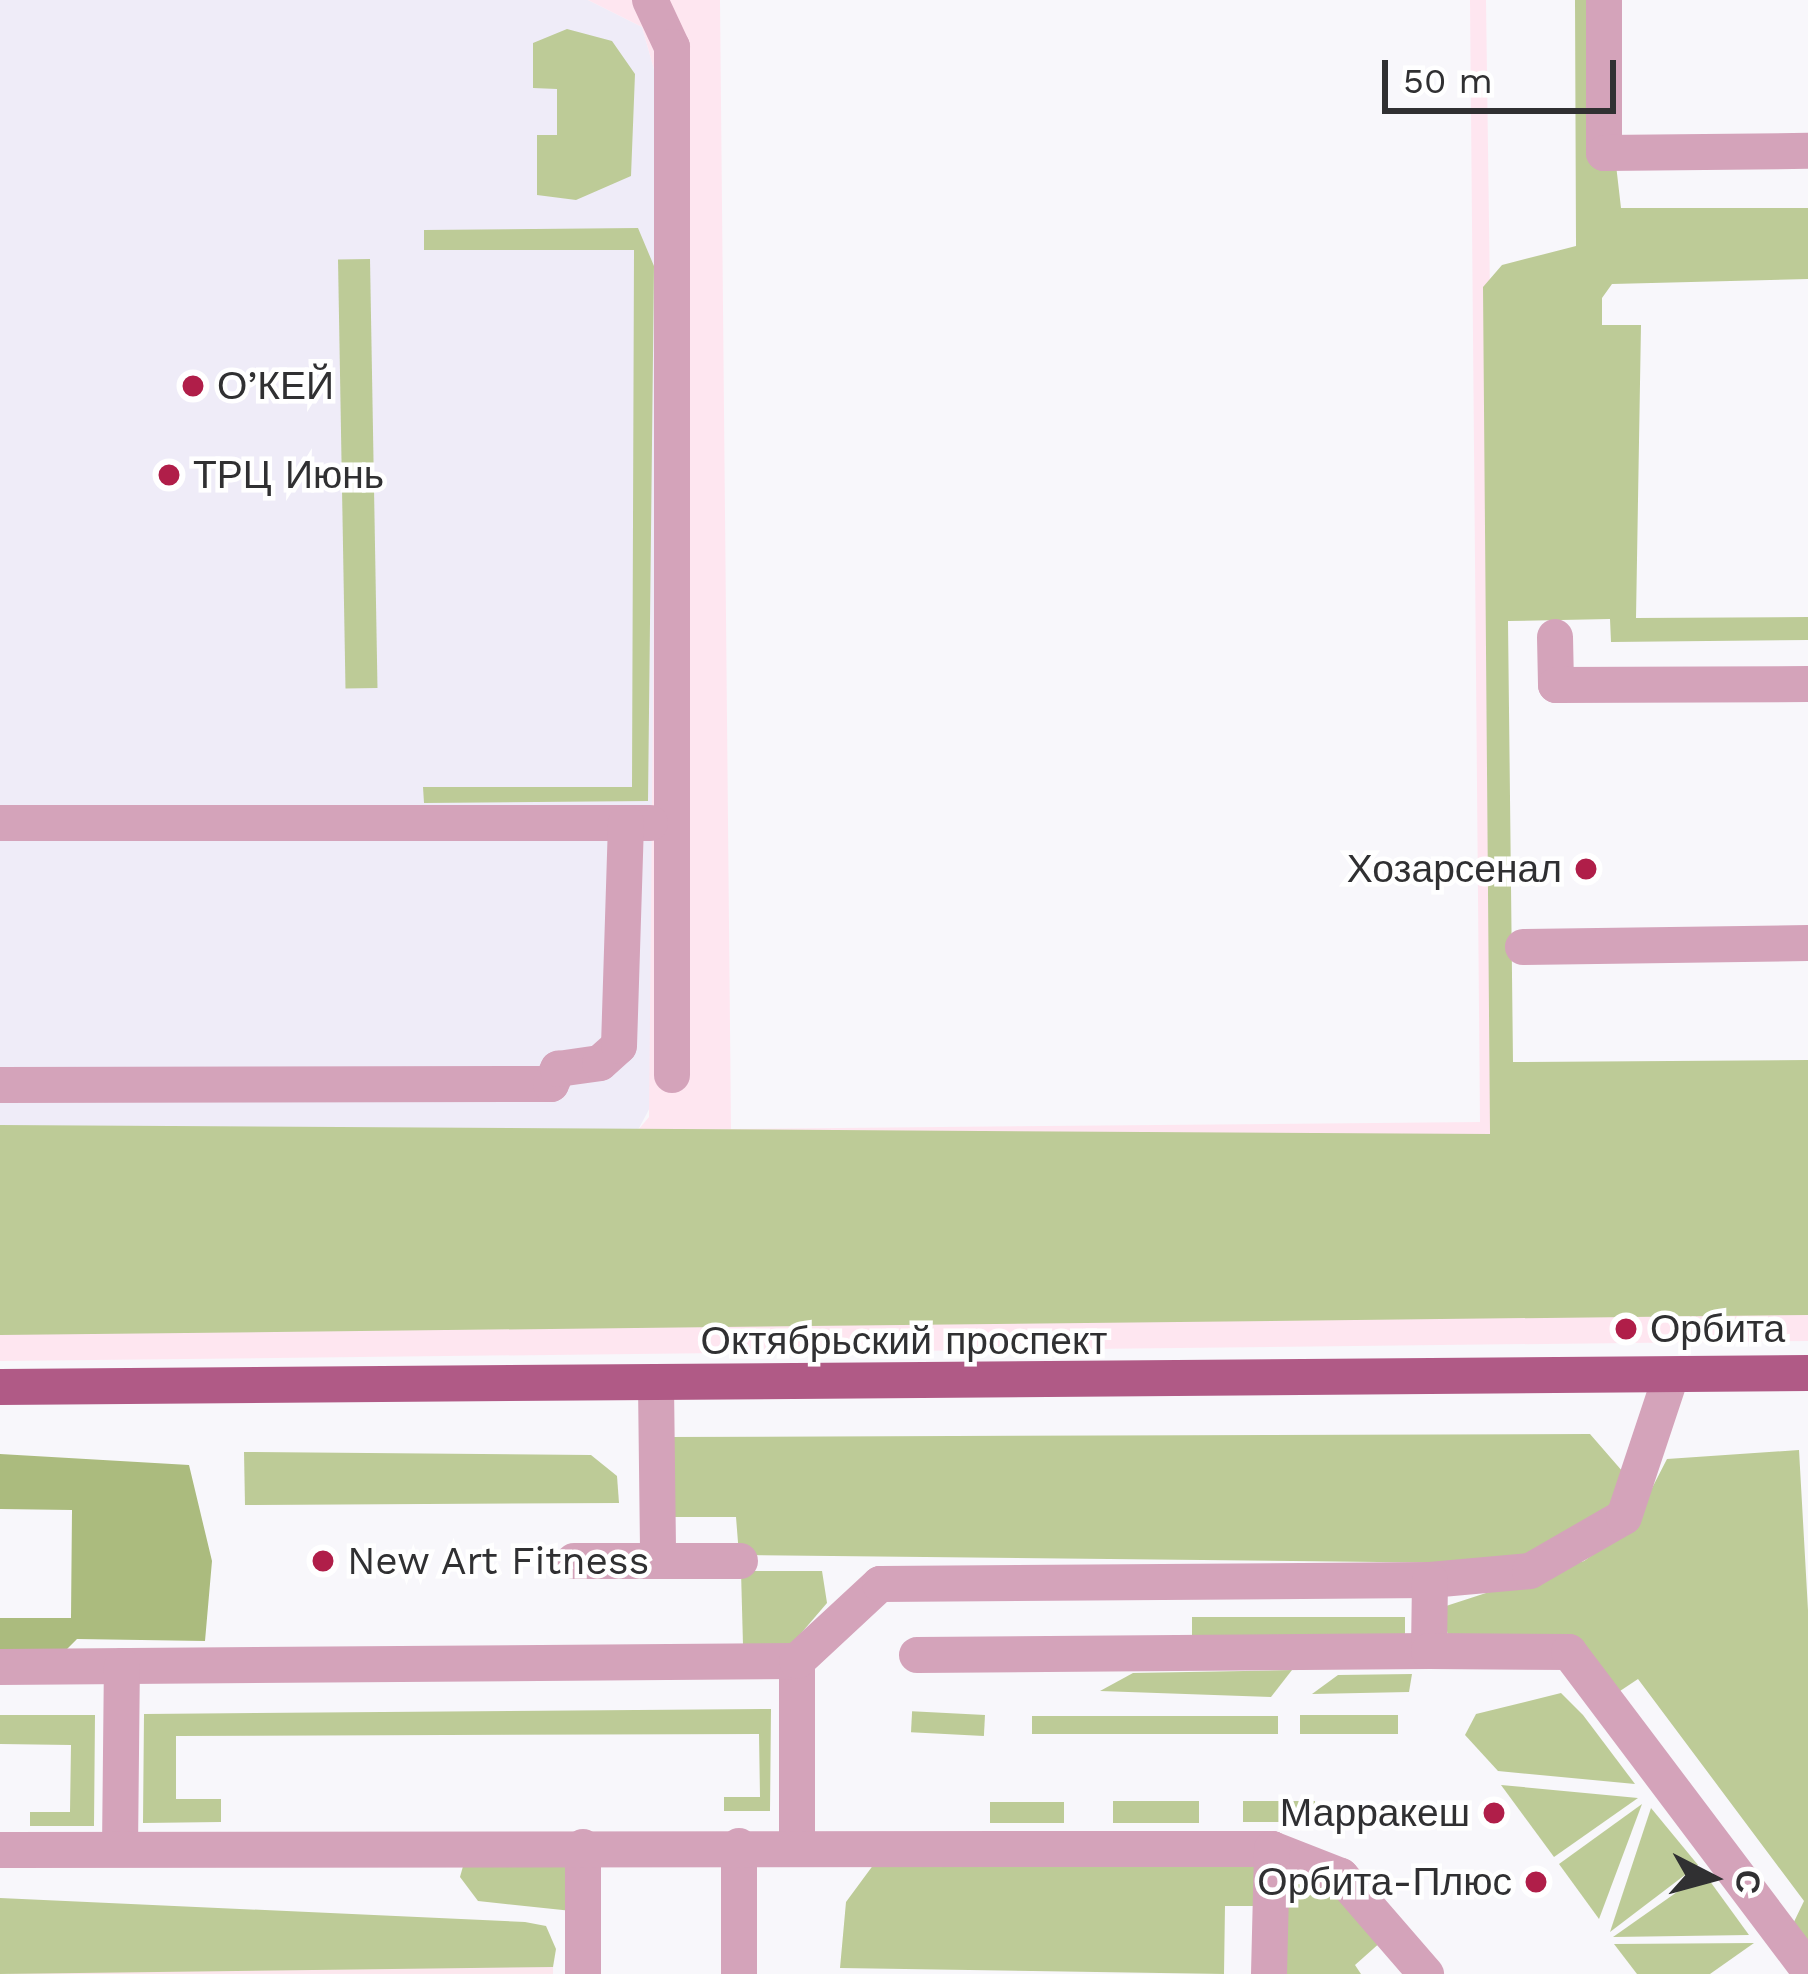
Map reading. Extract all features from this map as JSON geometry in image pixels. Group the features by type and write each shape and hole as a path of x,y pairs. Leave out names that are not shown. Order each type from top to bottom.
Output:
{"main road":[{"name":"Октябрьский проспект","path":"0,1387 1808,1373"}],"lane":[{"path":"650,0 672,47 672,1075"},
{"path":"1604,0 1604,153 1808,151"},
{"path":"1555,637 1556,685 1808,684"},
{"path":"0,823 674,823"},
{"path":"0,1084 551,1084 558,1069 600,1063 619,1046 626,823"},
{"path":"1522,947 1808,944"},
{"path":"0,1667 797,1661 880,1584 1430,1580 1530,1570 1624,1517 1671,1376"},
{"path":"656,1385 658,1561"},
{"path":"574,1561 740,1561"},
{"path":"1429,1651 1430,1580"},
{"path":"916,1655 1569,1652 1808,1969"},
{"path":"797,1661 797,1845"},
{"path":"120,1850 122,1666"},
{"path":"0,1850 797,1845 1272,1849 1341,1876 1426,1974"},
{"path":"739,1846 740,1974"},
{"path":"583,1847 583,1974"},
{"path":"1269,1974 1272,1849"}],"shaded area":[{"path":"0,0 588,0 642,27 659,87 655,1098 638,1130 0,1131"},
{"path":"588,0 720,0 731,1129 1480,1122 1470,0 1486,0 1502,1186 1808,1179 1808,1341 0,1361 0,1131 638,1130 649,1117 659,87 642,27"},
{"path":"9,1967 553,1967 553,1974 9,1974"}],"green space":[{"path":"1575,0 1597,0 1621,208 1808,208 1808,279 1612,284 1602,298 1602,325 1641,325 1636,618 1808,617 1808,640 1611,642 1610,619 1508,621 1513,1062 1808,1060 1808,1315 0,1335 0,1125 1490,1134 1483,287 1502,265 1576,246"},
{"path":"567,29 612,41 635,74 631,176 576,200 537,195 537,135 557,135 557,89 533,88 533,43"},
{"path":"638,228 654,266 648,801 424,803 423,787 632,787 634,250 424,250 424,230"},
{"path":"370,259 377,688 345,688 338,260"},
{"path":"1590,1434 1623,1472 1615,1506 1523,1558 1466,1563 739,1555 736,1517 670,1517 666,1437"},
{"path":"1799,1450 1808,1610 1808,1948 1792,1926 1804,1901 1638,1679 1617,1693 1583,1658 1448,1637 1443,1607 1584,1561 1632,1527 1667,1459"},
{"path":"244,1452 591,1455 617,1476 619,1503 245,1505"},
{"path":"0,1454 189,1465 212,1561 205,1641 77,1639 62,1654 0,1653 0,1618 71,1618 72,1510 0,1509"},
{"path":"741,1571 822,1571 827,1603 791,1645 743,1645"},
{"path":"1192,1617 1405,1617 1405,1636 1192,1636"},
{"path":"1292,1670 1271,1697 1100,1691 1133,1673"},
{"path":"1412,1674 1409,1692 1312,1694 1338,1675"},
{"path":"1561,1693 1635,1784 1498,1771 1465,1735 1476,1714"},
{"path":"771,1709 770,1811 724,1811 724,1797 760,1797 759,1734 176,1736 176,1799 221,1799 221,1822 143,1823 144,1714"},
{"path":"912,1711 985,1715 984,1736 911,1732"},
{"path":"0,1715 95,1715 94,1826 30,1826 30,1812 70,1812 71,1745 0,1744"},
{"path":"1300,1715 1398,1715 1398,1734 1300,1734"},
{"path":"1032,1716 1278,1716 1278,1734 1032,1734"},
{"path":"1501,1785 1638,1798 1554,1857"},
{"path":"1113,1801 1199,1801 1199,1823 1113,1823"},
{"path":"1243,1801 1315,1801 1315,1822 1243,1822"},
{"path":"990,1802 1064,1802 1064,1823 990,1823"},
{"path":"1642,1804 1599,1919 1559,1864"},
{"path":"1651,1808 1698,1865 1610,1932"},
{"path":"465,1859 569,1861 572,1911 478,1901 460,1877"},
{"path":"1263,1861 1261,1906 1225,1906 1224,1974 840,1968 846,1902 874,1864"},
{"path":"1704,1873 1749,1935 1613,1937"},
{"path":"1291,1884 1325,1885 1382,1941 1355,1965 1361,1974 1280,1974"},
{"path":"0,1898 525,1922 546,1926 556,1949 553,1967 0,1974"},
{"path":"1754,1943 1710,1974 1637,1974 1614,1944"}],"place":[{"name":"О’КЕЙ","path":"193,386"},
{"name":"ТРЦ Июнь","path":"169,475"},
{"name":"Хозарсенал","path":"1586,869"},
{"name":"Орбита","path":"1626,1329"},
{"name":"New Art Fitness","path":"323,1561"},
{"name":"Марракеш","path":"1494,1813"},
{"name":"Орбита-Плюс","path":"1536,1882"}]}
